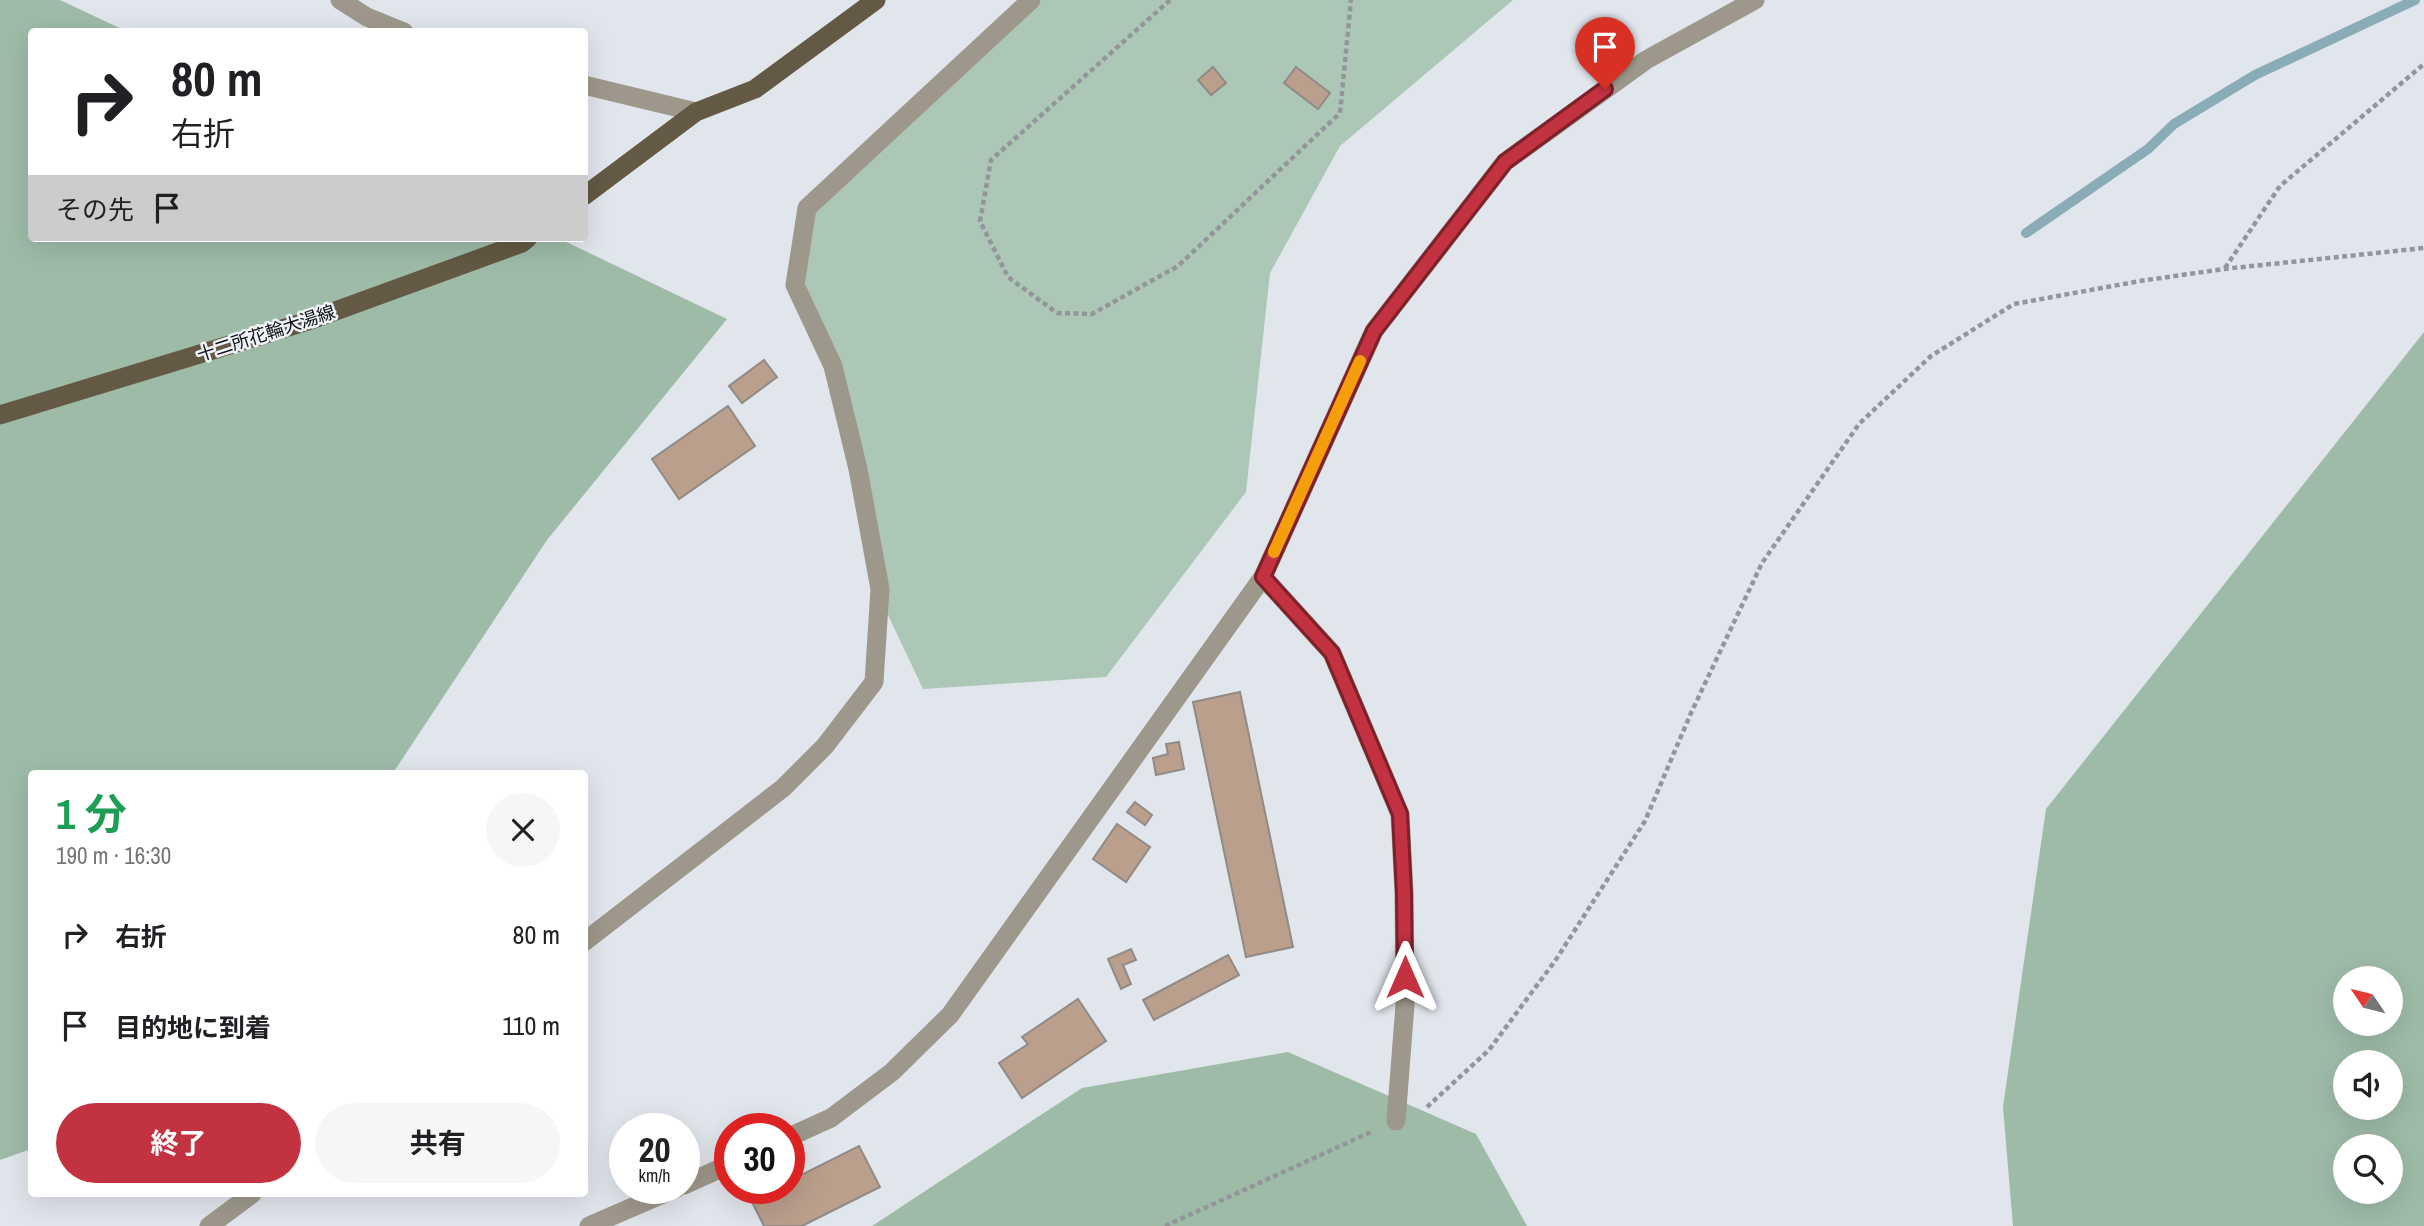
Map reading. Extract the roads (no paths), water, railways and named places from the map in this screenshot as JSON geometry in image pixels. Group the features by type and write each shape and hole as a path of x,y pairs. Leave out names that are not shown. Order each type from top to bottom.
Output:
{"main road":[{"path":"588,192 696,112 755,89 876,0"},
{"name":"十二所花輪大湯線","path":"0,415 308,321 523,242"}],"street":[{"path":"340,0 367,17 394,28"},
{"path":"588,939 783,788 825,746 874,682 880,589 858,468 834,366 795,285 807,208 1031,0"},
{"path":"805,1130 831,1118 892,1072 950,1015 1263,577 1374,331 1505,162 1646,61 1755,0"},
{"path":"588,86 696,112"},
{"path":"1263,577 1332,653 1400,814 1405,1005 1396,1121"},
{"path":"209,1226 248,1197"},
{"path":"589,1226 640,1204"}],"waterway":[{"path":"2026,233 2148,149 2174,124 2255,75 2415,0"}]}
